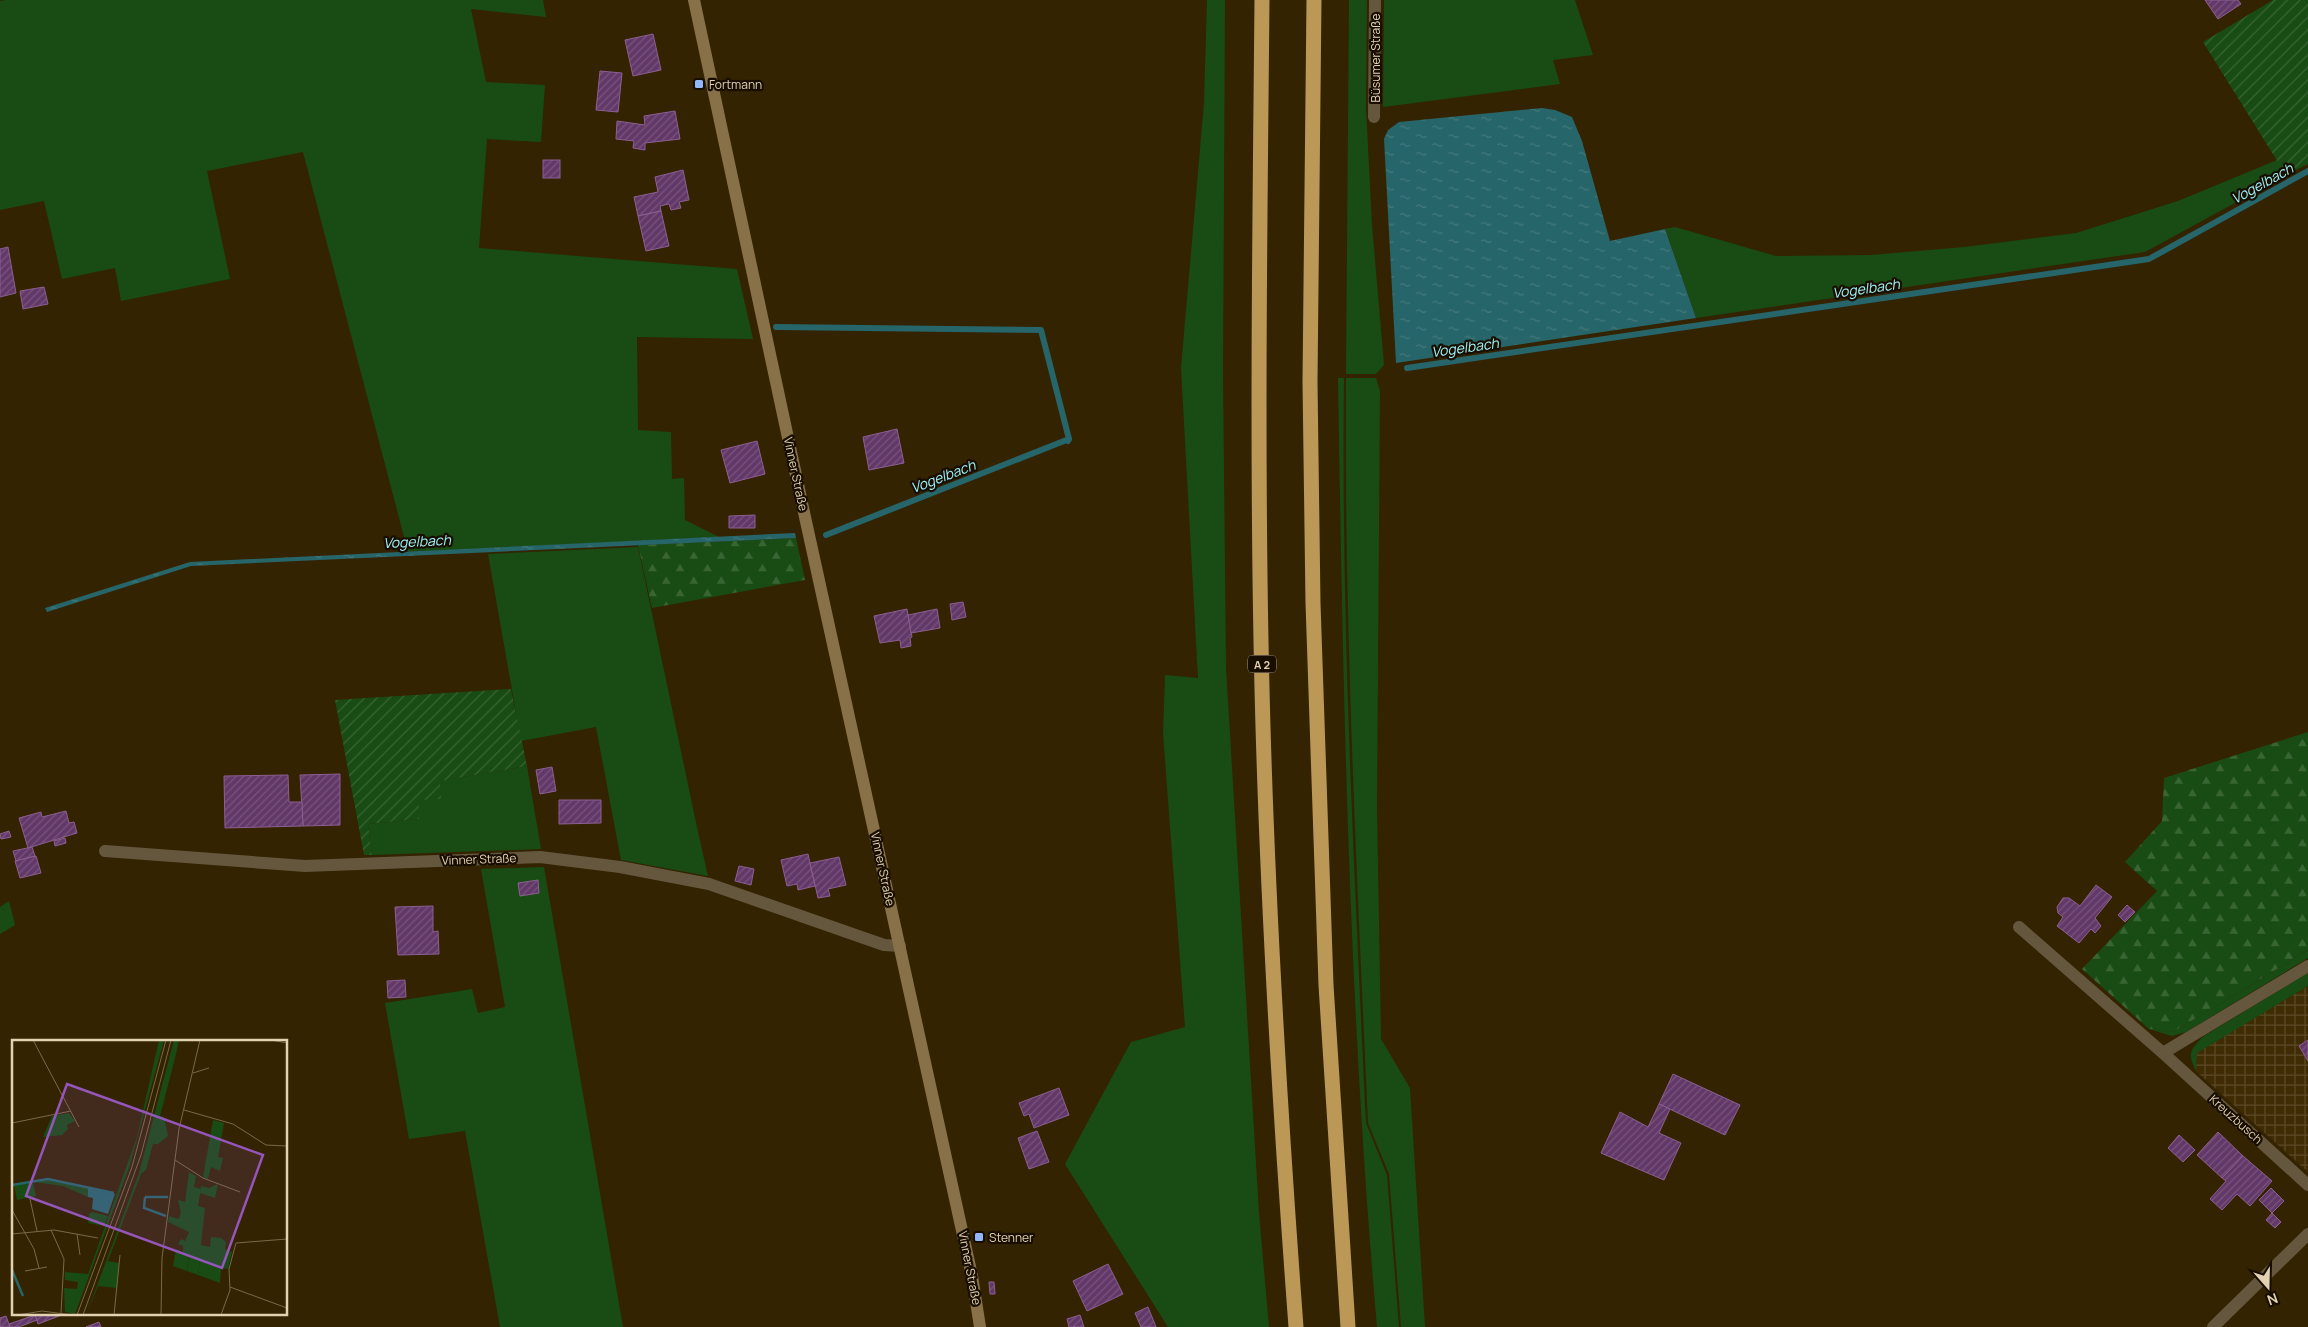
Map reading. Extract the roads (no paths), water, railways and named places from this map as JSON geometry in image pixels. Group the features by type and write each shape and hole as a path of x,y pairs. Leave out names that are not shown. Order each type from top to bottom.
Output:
{"highway":[{"name":"A 2","path":"1262,0 1258,416 1261,654 1275,1024 1296,1327"},
{"path":"1314,0 1310,382 1312,576 1326,985 1348,1327"}],"street":[{"name":"Vinner Straße","path":"694,0 805,517 972,1276 980,1327"},
{"name":"Büsumer Straße","path":"1374,117 1375,0"},
{"name":"Vinner Straße","path":"105,851 305,866 540,857 620,867 709,884 884,945 900,946"},
{"name":"Kreuzbusch","path":"2019,927 2308,1185"},
{"path":"2163,1054 2308,966"},
{"path":"2213,1327 2308,1234"}],"water":[{"path":"1542,108 1555,110 1572,117 1582,141 1610,241 1665,229 1696,318 1396,363 1384,139 1388,130 1399,122"},
{"path":"795,533 796,538 191,566 47,612 45,608 190,562"}],"waterway":[{"name":"Vogelbach","path":"1407,368 2149,259 2308,171"},
{"path":"776,327 1041,330 1069,439"},
{"name":"Vogelbach","path":"826,535 1069,439 1068,441"}],"place":[{"name":"Fortmann","path":"699,84"},
{"name":"Stenner","path":"979,1237"}]}
